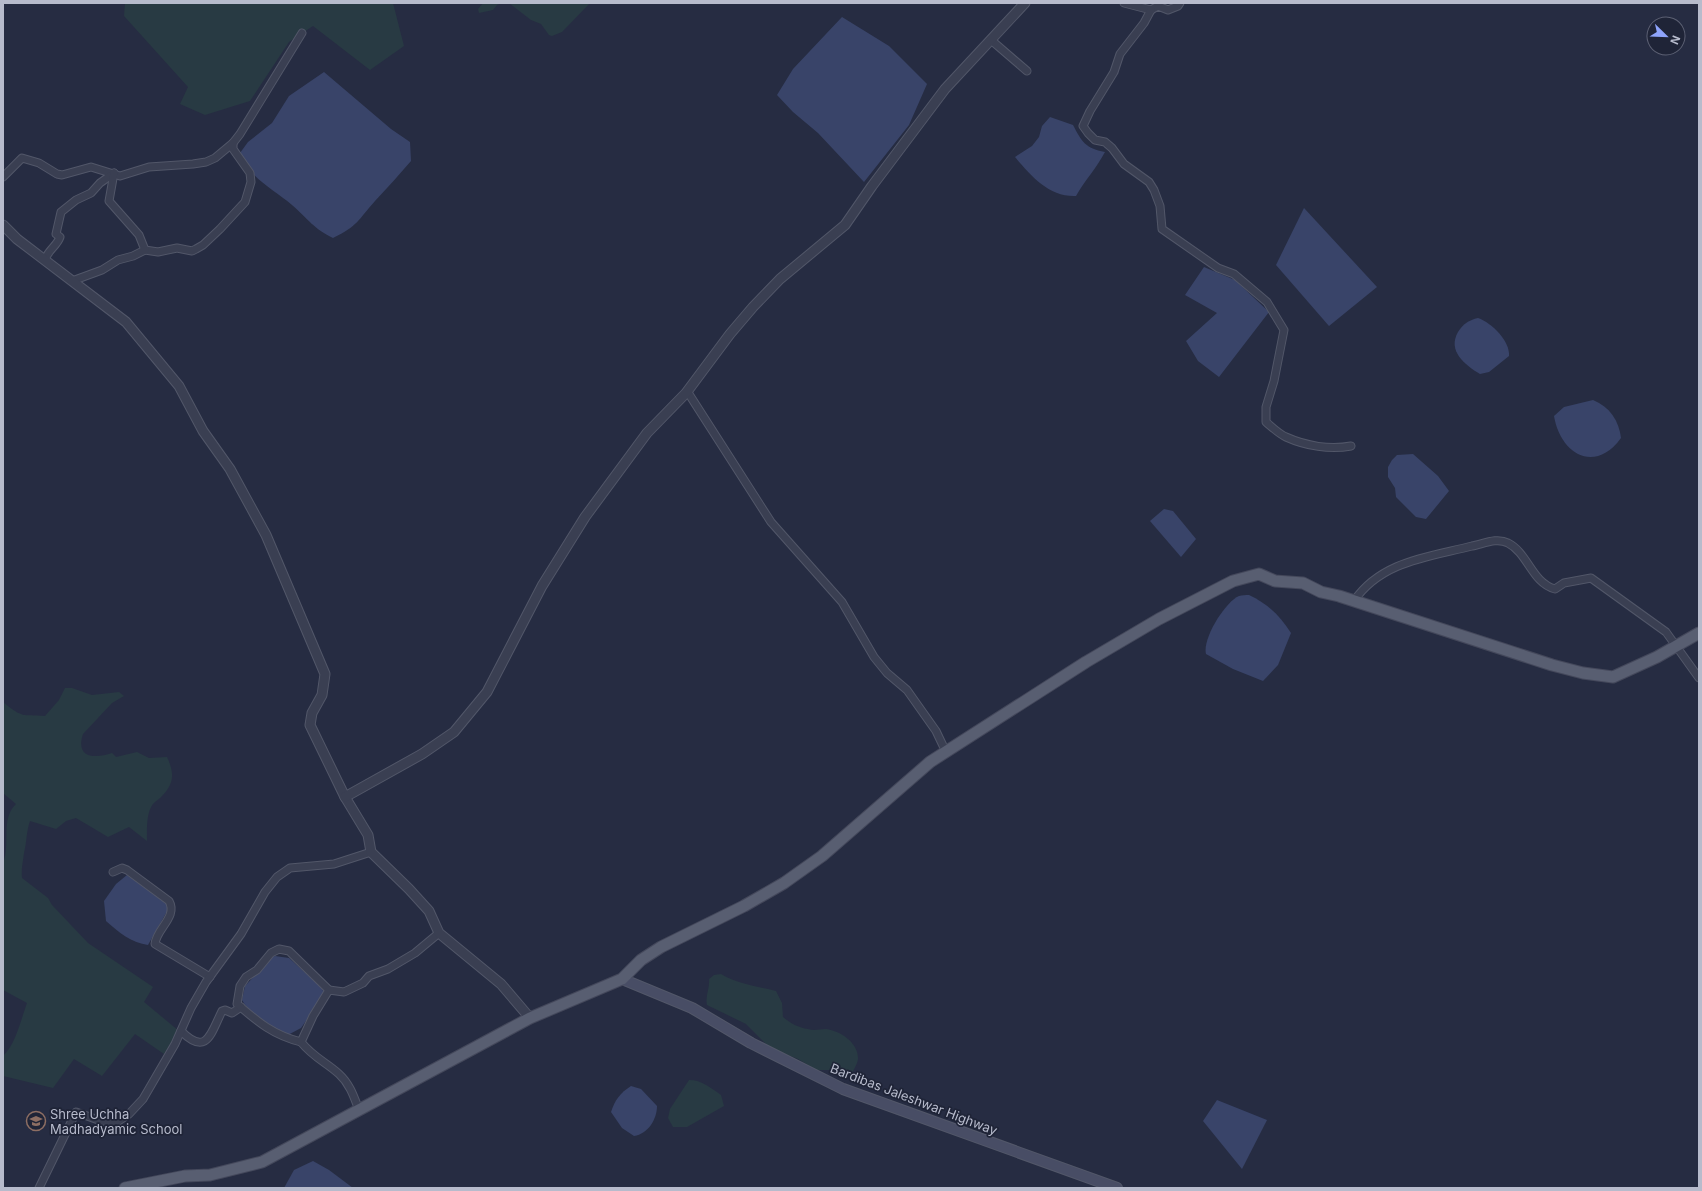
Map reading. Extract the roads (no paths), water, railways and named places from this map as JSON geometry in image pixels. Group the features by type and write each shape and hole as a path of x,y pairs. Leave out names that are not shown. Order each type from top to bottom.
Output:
{"main road":[{"path":"125,1188 185,1176 210,1175 262,1162 530,1018 622,979 641,960 661,947 744,906 784,884 822,856 930,762 1086,662 1159,619 1233,581 1259,574 1275,581 1303,583 1321,592 1354,601 1440,630 1583,673 1613,677 1677,647 1699,633"},
{"name":"Bardibas Jaleshwar Highway","path":"622,979 692,1008 751,1043 843,1089 1117,1188"}],"street":[{"path":"345,797 422,754 454,732 487,692 516,632 542,586 585,517 647,433 687,392 752,307 780,279 845,225 872,186 945,89 1025,3"},
{"path":"1124,3 1151,10"},
{"path":"1180,3 1173,9 1168,10 1158,6 1151,10 1144,23 1120,54 1114,72 1090,111 1083,126 1095,140 1105,142 1112,148 1124,164 1149,182 1154,190 1160,206 1162,229 1218,268 1234,274 1267,302 1284,330 1274,381 1266,407 1266,422 1285,437 1312,446 1341,448 1351,446"},
{"path":"3,178 22,158 39,163 57,174 62,175 91,167 120,176 148,167 206,162 233,143 250,120 259,100 281,70 302,33"},
{"path":"991,40 1028,71"},
{"path":"72,281 98,272 118,260 133,256 145,250 158,252 177,248 192,251 203,245 245,202 251,182 250,172 233,149 233,143"},
{"path":"114,174 109,201 139,235 145,250"},
{"path":"45,260 46,255 59,242 60,237 56,234 56,230 61,212 76,200 91,193 100,183 114,174"},
{"path":"3,225 45,260 126,322 179,386 203,431 230,470 266,535 325,674 322,695 312,713 310,724 345,797 368,835 371,852 409,888 429,911 440,933 501,984 530,1018"},
{"path":"687,392 771,522 842,602 874,657 887,673 907,690 936,731 946,752"},
{"path":"1354,601 1363,587 1374,579 1417,558 1485,542 1506,541 1518,551 1536,575 1549,588 1554,589 1564,583 1591,578 1666,632 1699,678"},
{"path":"39,1188 76,1112 111,1123 123,1119 149,1090 152,1081 160,1071 182,1031 191,1008 210,977 241,934 265,892 277,877 290,868 334,864 371,852"},
{"path":"113,872 122,868 127,870 169,901 172,908 155,944 210,977"},
{"path":"359,1110 349,1086 339,1074 315,1057 301,1042 284,1038 272,1032 237,1004 240,986 271,953 279,949 289,951 330,990 344,992 363,983 369,976 388,969 415,953 440,933"},
{"path":"301,1042 313,1016 330,990"},
{"path":"182,1031 193,1041 200,1044 204,1043 209,1038 222,1011 225,1010 232,1013 241,1007"}],"water":[{"path":"842,17 889,46 927,84 909,125 864,182 818,133 793,112 777,95 793,69"},
{"path":"324,72 391,129 410,142 411,161 353,226 333,238 326,235 292,205 255,176 244,162 240,153 248,142 272,123 289,96"},
{"path":"1050,117 1073,125 1079,136 1088,146 1105,152 1076,196 1057,193 1041,184 1015,157 1032,146 1039,137 1042,126"},
{"path":"1304,208 1377,287 1329,326 1276,265"},
{"path":"1204,267 1235,280 1269,312 1219,377 1198,361 1186,341 1217,313 1185,295"},
{"path":"1478,318 1489,324 1499,333 1507,344 1509,350 1509,356 1489,372 1480,374 1459,357 1455,345 1455,339 1462,327 1469,321"},
{"path":"1593,400 1604,406 1613,415 1621,438 1611,449 1600,455 1590,457 1580,455 1571,449 1563,440 1557,429 1554,416 1564,407"},
{"path":"1413,454 1438,476 1449,491 1426,519 1416,517 1396,497 1395,488 1388,477 1388,467 1397,455"},
{"path":"1164,509 1173,511 1196,539 1181,557 1150,521"},
{"path":"1249,595 1262,602 1273,611 1291,633 1278,665 1263,681 1233,669 1206,654 1208,639 1221,613 1227,605 1239,596"},
{"path":"127,875 170,906 148,945 136,942 115,929 106,921 104,901 116,884"},
{"path":"275,956 289,958 320,986 325,994 301,1028 286,1036 268,1025 250,1010 242,1000 245,986 262,968 268,959"},
{"path":"631,1086 641,1089 657,1106 657,1111 651,1125 644,1132 634,1136 622,1128 611,1112 618,1097"},
{"path":"1217,1100 1267,1120 1242,1169 1203,1121"},
{"path":"313,1161 329,1170 353,1188 284,1188 294,1170"}],"place":[{"name":"Shree Uchha Madhadyamic School","path":"36,1121"}]}
